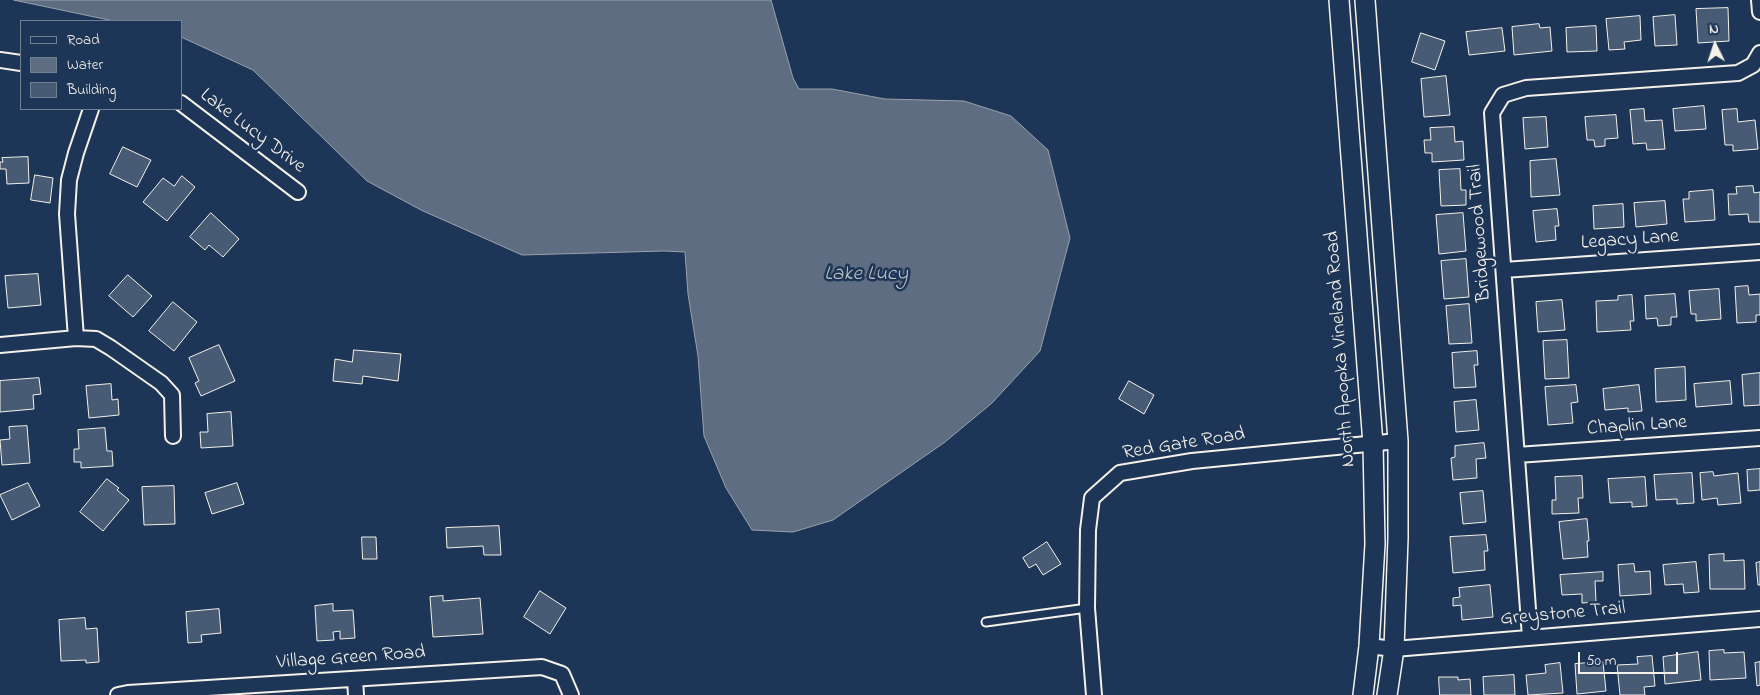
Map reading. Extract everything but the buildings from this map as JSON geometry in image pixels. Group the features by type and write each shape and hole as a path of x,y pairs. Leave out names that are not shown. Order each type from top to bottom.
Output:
{"street":[{"name":"North Apopka Vineland Road","path":"1339,0 1373,444 1375,544 1369,646 1363,695"},
{"path":"1365,0 1398,441 1398,538 1394,649 1387,695"},
{"path":"1759,0 1760,12"},
{"name":"Bridgewood Trail","path":"1530,637 1492,112 1503,95 1526,88 1738,73 1753,65 1760,53"},
{"path":"0,60 20,63"},
{"name":"Lake Lucy Drive","path":"182,104 298,192"},
{"path":"76,338 67,214 68,197 76,153 91,110"},
{"name":"Legacy Lane","path":"1504,270 1760,252"},
{"path":"0,345 76,338 96,340 111,348 161,383 172,395 173,436"},
{"name":"Chaplin Lane","path":"1517,455 1760,438"},
{"name":"Red Gate Road","path":"1094,695 1087,608 1088,530 1092,498 1120,473 1192,461 1398,441"},
{"name":"Greystone Trail","path":"1369,646 1394,649 1760,619"},
{"name":"Village Green Road","path":"118,695 542,667 562,674 571,695"},
{"path":"355,679 356,695"}],"lane":[{"path":"986,622 1087,608"}],"water":[{"name":"Lake Lucy","path":"14,0 771,0 793,78 799,89 832,89 885,99 964,101 1011,116 1048,150 1070,238 1040,351 992,403 945,442 833,520 793,532 752,530 726,488 704,436 698,356 688,294 685,252 522,255 421,210 367,181 253,70 182,37 182,20 109,20"}]}
